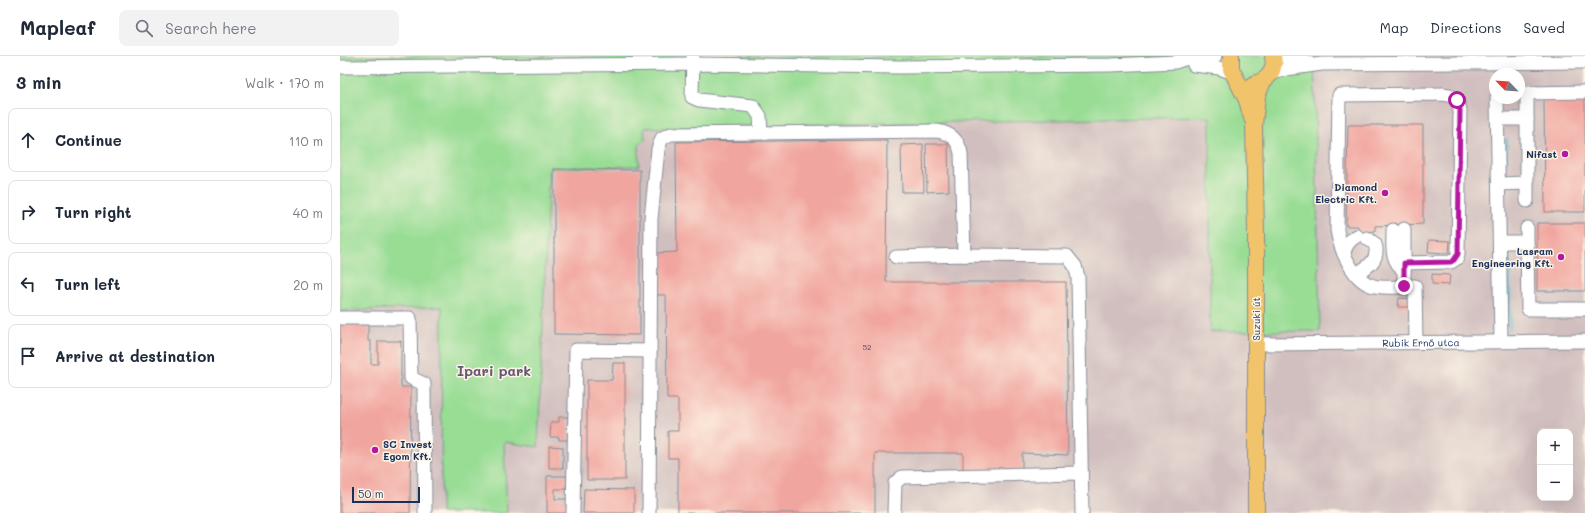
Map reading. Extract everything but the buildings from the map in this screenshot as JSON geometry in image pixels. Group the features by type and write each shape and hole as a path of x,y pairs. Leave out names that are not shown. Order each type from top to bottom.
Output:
{"main road":[{"path":"1231,56 1230,65 1247,100 1254,125"},
{"path":"1254,125 1257,96 1273,64 1272,56"},
{"path":"1235,76 1243,82 1250,84 1266,78"},
{"name":"Suzuki út","path":"1254,125 1256,513"}],"street":[{"path":"1176,62 1184,59 1215,56"},
{"path":"1281,56 1322,64"},
{"path":"340,67 398,62 584,60 1111,60 1176,62 1214,67 1235,76"},
{"path":"693,60 692,97 699,100 753,106 760,116 761,132"},
{"path":"1266,78 1286,69 1322,64 1420,60 1497,68 1585,62"},
{"path":"1527,201 1527,94 1585,92"},
{"path":"1398,230 1392,253 1397,265 1404,267 1451,262 1458,254 1460,110 1457,100 1449,95 1442,94 1339,94 1337,230 1340,244 1344,254 1362,281 1373,286 1415,286 1416,342"},
{"path":"1497,104 1501,341"},
{"path":"1498,119 1527,119"},
{"path":"649,513 651,219 659,143 662,138 671,134 761,132 937,131 949,134 957,142 961,153 964,255"},
{"path":"1499,184 1527,183"},
{"path":"1527,228 1528,309 1585,309"},
{"path":"1344,254 1350,241 1362,237 1375,244 1376,256 1370,265 1356,274"},
{"path":"1500,242 1527,242"},
{"path":"896,257 964,255 1067,256 1075,266 1078,277 1082,513"},
{"path":"1404,267 1404,286"},
{"path":"340,318 410,318 411,378 424,384 425,513"},
{"name":"Rubik Ernő utca","path":"1256,344 1585,341"},
{"path":"573,513 576,350 650,351"},
{"path":"894,513 895,484 902,477 1081,473"}],"shaded area":[{"path":"1314,56 1585,56 1585,513 507,513 504,442 538,446 549,168 639,166 639,145 645,140 644,128 1210,117 1209,220 1320,330"},
{"path":"442,307 441,513 340,513 340,311"}],"green space":[{"path":"340,56 1314,56 1320,331 1210,332 1210,117 644,128 645,140 639,145 639,166 549,168 538,447 504,442 507,513 441,513 442,307 340,311"}],"waterway":[{"path":"1507,139 1507,161"},
{"path":"1509,256 1510,328"}],"place":[{"name":"Nifast","path":"1565,154"},
{"name":"Diamond Electric Kft.","path":"1385,193"},
{"name":"Lasram Engineering Kft.","path":"1561,257"},
{"name":"SC Invest Egom Kft.","path":"375,450"}],"district":[{"name":"Ipari park","path":"494,371"}],"route":[{"path":"1404,286 1404,263 1451,262 1457,258 1460,110 1457,100"}]}
